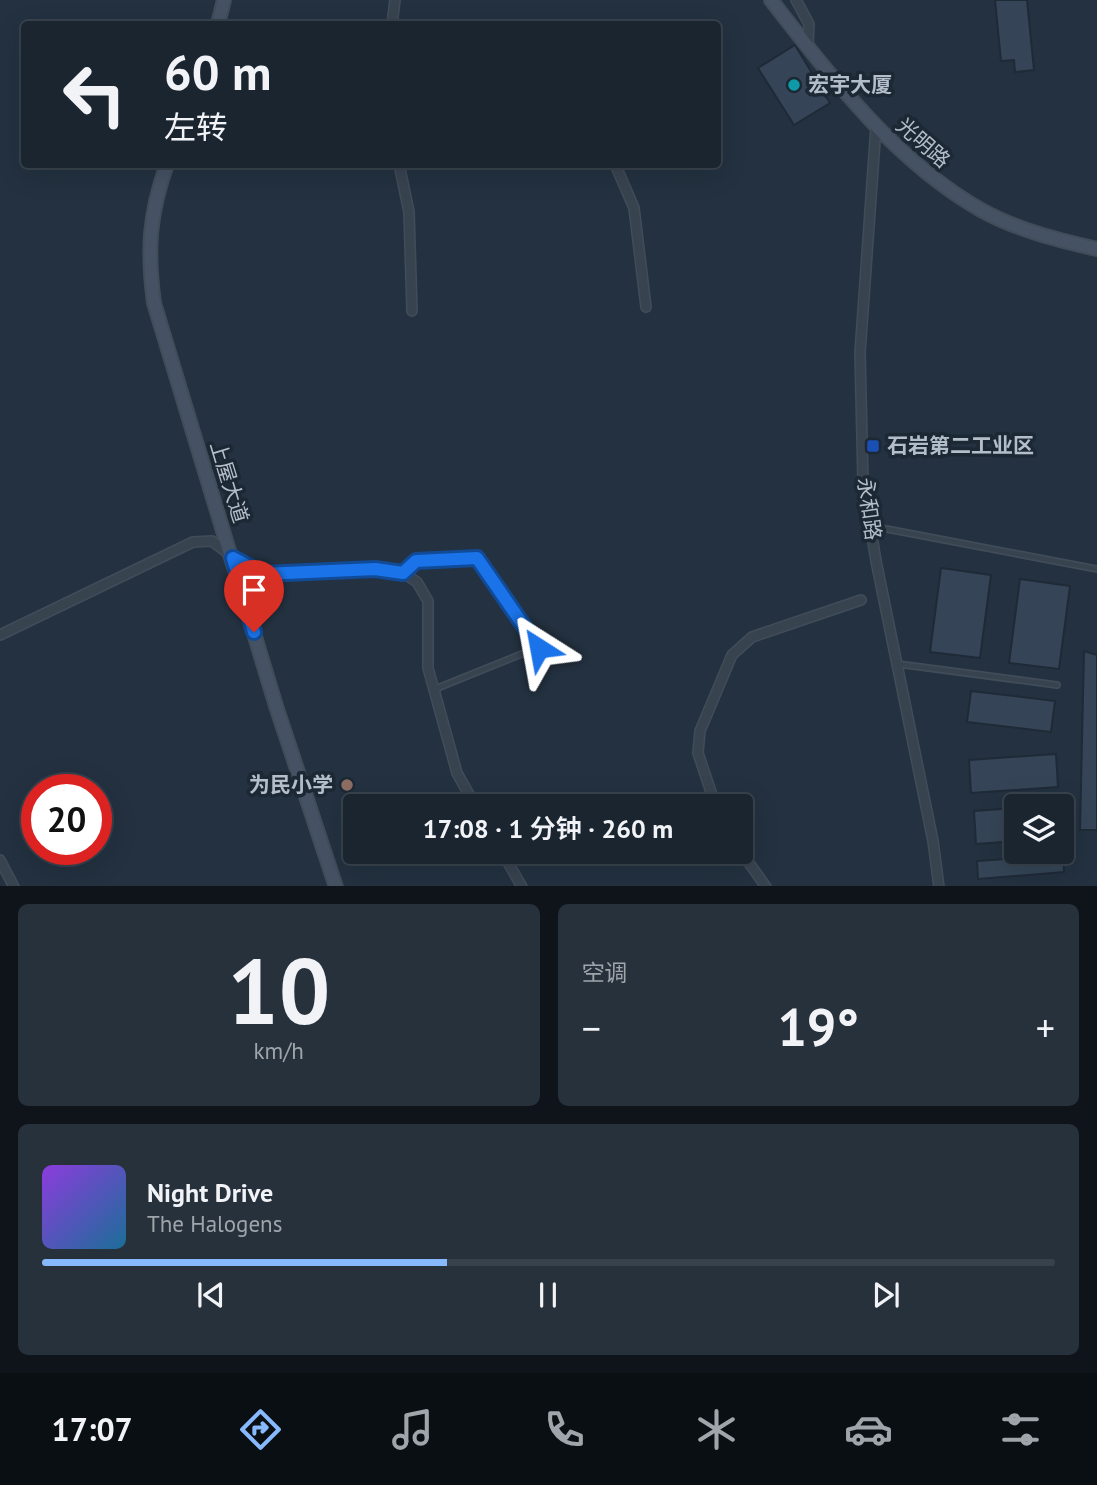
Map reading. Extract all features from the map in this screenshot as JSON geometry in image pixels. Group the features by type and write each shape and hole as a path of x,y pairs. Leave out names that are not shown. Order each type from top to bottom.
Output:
{"street":[{"path":"219,21 224,0"},
{"path":"392,21 395,0"},
{"name":"光明路","path":"771,0 876,127 929,176 983,211 1047,238 1097,249"},
{"path":"796,0 809,24 808,47"},
{"name":"永和路","path":"876,127 860,353 863,481 933,841 939,886"},
{"name":"上屋大道","path":"166,168 156,199 148,243 154,303 276,706 336,886"},
{"path":"400,168 409,212 412,311"},
{"path":"617,168 634,208 646,307"},
{"path":"0,635 193,542 212,541 233,558 263,574 375,569 403,573 417,582 428,601 428,668 457,773 469,794"},
{"path":"712,794 698,753 700,731 732,655 752,637 861,600"},
{"path":"0,860 14,886"},
{"path":"509,864 521,886"},
{"path":"750,864 765,886"}],"lane":[{"path":"870,526 1097,569"},
{"path":"403,573 416,561 477,558 539,648 435,689"},
{"path":"897,664 1057,685"}],"building":[{"path":"995,0 1027,0 1034,70 1015,72 1014,60 1001,61"},
{"name":"宏宇大厦","path":"795,45 830,103 794,125 758,68"},
{"path":"941,568 991,575 980,658 930,652"},
{"path":"1020,579 1070,586 1059,669 1009,663"},
{"path":"1084,651 1097,655 1097,830 1080,830"},
{"path":"971,691 1055,701 1051,732 967,722"},
{"path":"1056,754 1058,787 971,793 969,760"},
{"path":"1004,809 1004,842 976,844 974,811"},
{"path":"1004,859 1004,864 1064,864 1064,872 978,879 977,861"}],"place":[{"name":"宏宇大厦","path":"794,85"},
{"name":"石岩第二工业区","path":"873,446"},
{"name":"为民小学","path":"347,785"}],"route":[{"path":"254,632 233,558 247,568 263,574 375,569 403,573 416,561 477,558 539,648"}]}
